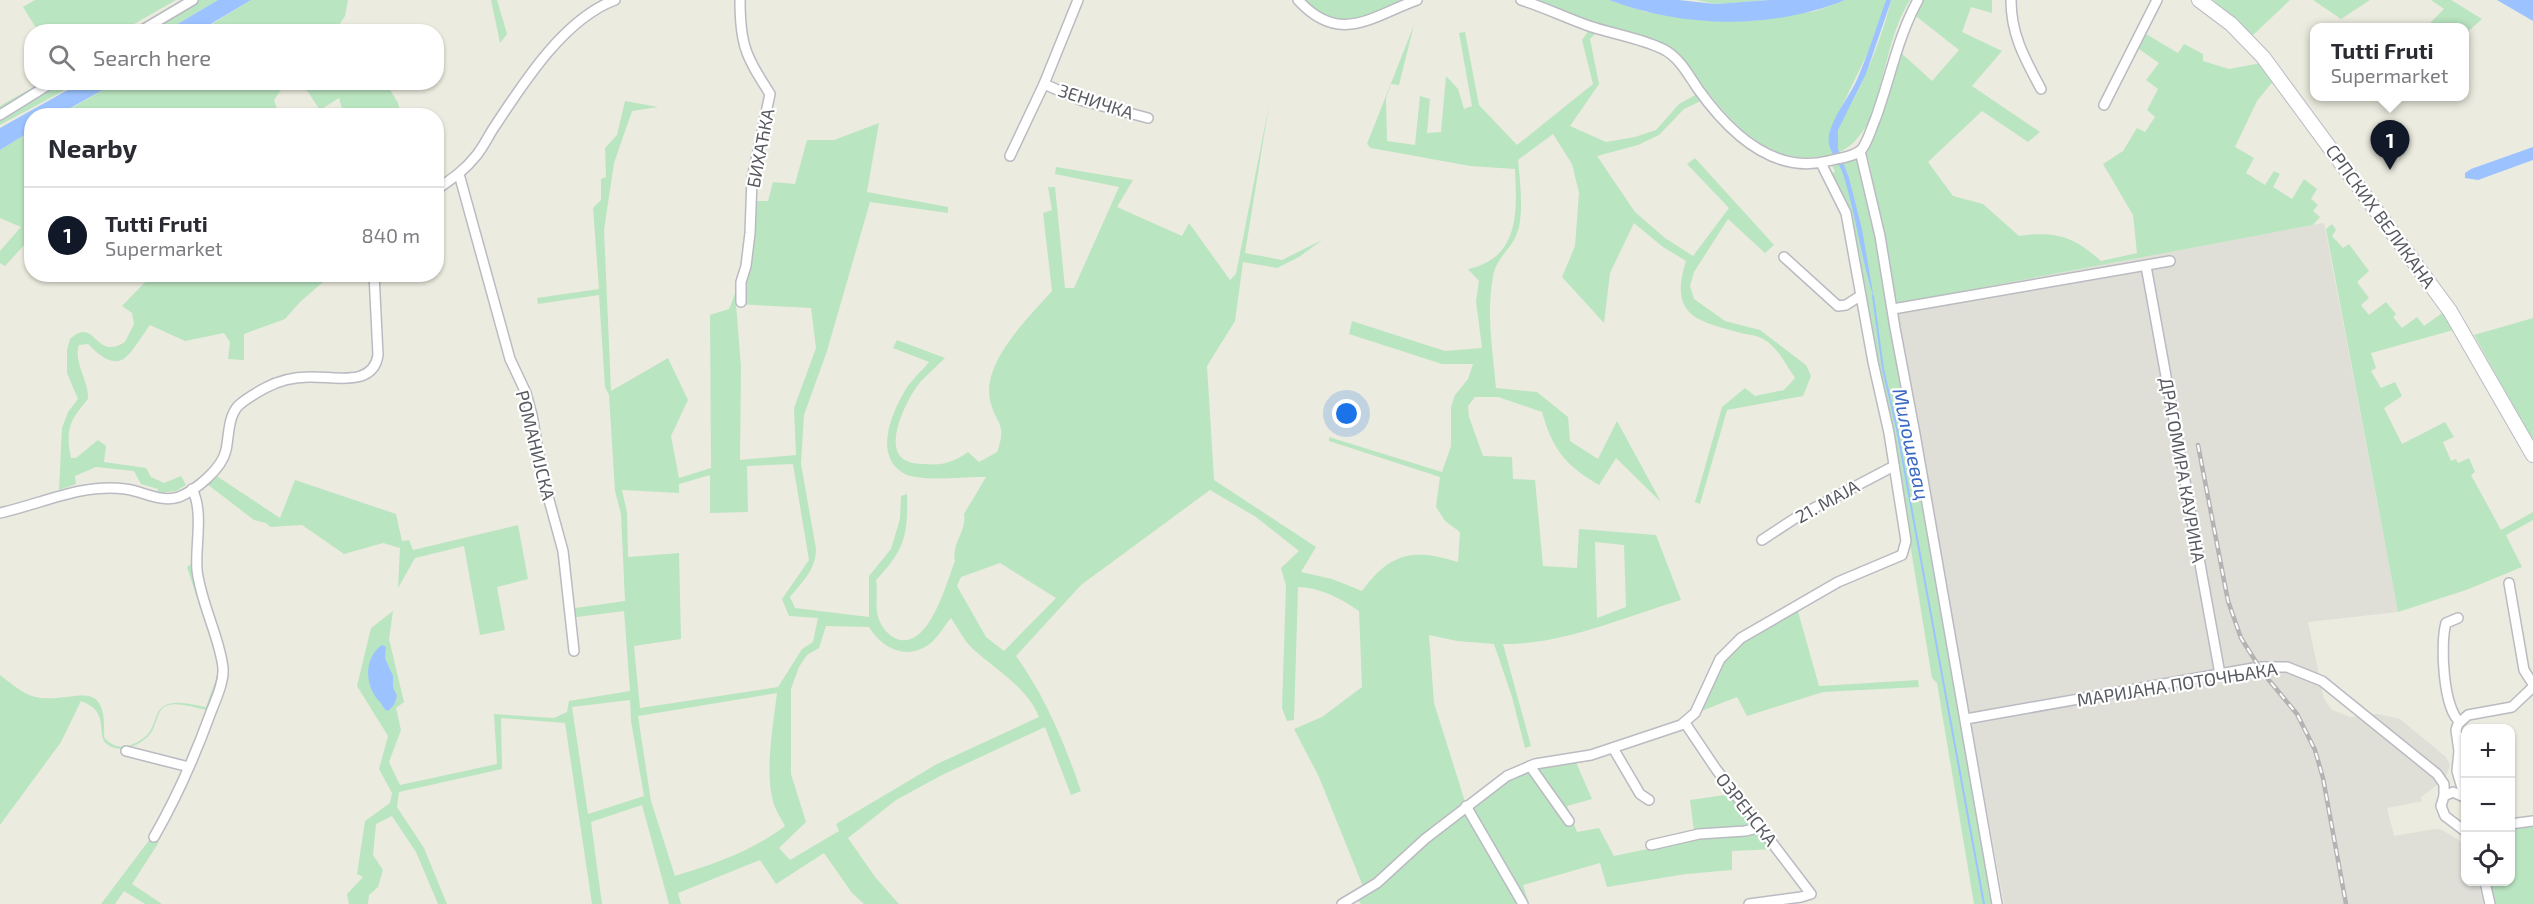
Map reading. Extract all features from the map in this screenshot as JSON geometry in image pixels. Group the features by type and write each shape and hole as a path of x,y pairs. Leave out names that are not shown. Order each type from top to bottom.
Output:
{"main road":[{"name":"СРПСКИХ ВЕЛИКАНА","path":"2199,0 2231,24 2263,57 2436,291 2471,344 2533,455"}],"street":[{"path":"152,24 193,0"},
{"path":"444,184 459,174 477,156 500,118 569,29 586,15 615,0"},
{"name":"БИХАЋКА","path":"740,0 740,32 743,44 770,94 752,179 750,233 746,266 741,282 741,303"},
{"name":"ЗЕНИЧКА","path":"1010,156 1044,84 1078,0"},
{"path":"1298,0 1317,17 1344,24 1369,21 1417,0"},
{"path":"1521,0 1587,26 1663,49 1674,56 1686,69 1712,106 1742,139 1762,152 1781,160 1804,164 1825,162 1860,151"},
{"path":"1918,0 1903,31 1879,109 1860,151 1869,180 1893,309 1894,328 1966,719 1973,777 1997,904"},
{"path":"2011,0 2011,18 2017,44 2041,89"},
{"path":"2104,105 2157,0"},
{"name":"ЗЕНИЧКА","path":"1044,84 1083,101 1148,118"},
{"path":"0,115 40,90"},
{"path":"1342,904 1377,883 1425,839 1507,776 1530,766 1591,755 1685,723 1695,713 1720,659 1741,638 1838,582 1902,555 1906,541 1894,466 1846,213 1825,162"},
{"name":"РОМАНИЈСКА","path":"459,174 510,359 526,393 532,415 543,478 563,550 574,651"},
{"path":"1784,257 1838,306 1846,305 1860,296"},
{"path":"1893,309 2170,261"},
{"name":"ДРАГОМИРА КАУРИНА","path":"2146,266 2220,674"},
{"path":"0,513 93,488 126,489 163,499 178,497 192,489 217,468 224,458 234,413 238,406 248,398 290,379 307,376 353,378 372,371 377,364 378,355 374,282"},
{"name":"21. МАЈА","path":"1762,540 1797,517 1894,466"},
{"path":"153,837 171,808 189,767 219,691 223,669 199,587 196,554 198,501 192,489"},
{"path":"2461,784 2457,771 2459,751 2456,730 2460,722 2468,715 2512,707 2533,686 2524,670 2509,583"},
{"path":"2458,618 2446,623 2442,666 2453,714 2460,722"},
{"name":"МАРИЈАНА ПОТОЧЊАКА","path":"1966,719 2259,667 2287,667 2322,681 2438,774 2444,784 2444,796 2440,806 2445,816 2461,828"},
{"name":"ОЗРЕНСКА","path":"1685,723 1716,769 1811,894 1749,904"},
{"path":"1613,748 1640,794 1649,800"},
{"path":"126,751 189,767"},
{"path":"1530,766 1569,821"},
{"path":"2444,796 2453,792 2461,796"},
{"path":"1466,806 1523,904"},
{"path":"2515,823 2533,821"},
{"path":"1651,845 1699,834 1745,831 1762,827"},
{"path":"2486,886 2490,904"}],"shaded area":[{"path":"2324,223 2398,612 2308,622 2324,699 2332,710 2350,717 2378,714 2400,719 2446,757 2450,765 2445,779 2421,797 2422,801 2387,808 2394,836 2435,829 2442,830 2459,840 2461,842 2461,886 2479,886 2484,904 2004,904 1895,304"}],"green space":[{"path":"35,0 176,0 134,24 34,24 23,7"},
{"path":"181,0 218,0 178,24 140,24"},
{"path":"251,0 348,0 345,16 340,24 212,24"},
{"path":"491,0 497,0 507,34 500,43"},
{"path":"1303,0 1408,0 1367,17 1342,20 1317,11"},
{"path":"1530,0 1609,0 1646,12 1753,21 1816,11 1845,0 1886,0 1870,48 1830,131 1849,108 1867,71 1891,0 1910,0 1893,37 1870,120 1857,139 1840,152 1816,157 1797,157 1780,153 1749,135 1722,109 1685,63 1668,47"},
{"path":"1696,0 1769,0 1715,4"},
{"path":"1919,0 1992,0 1992,13 1971,7 1962,32 2002,51 1972,86 2040,132 2028,142 1982,111 1928,162 1953,196 1983,204 2019,236 2043,234 2063,237 2082,246 2101,261 2137,253 2133,215 2103,164 2123,151 2137,128 2145,132 2155,117 2147,110 2158,89 2146,80 2159,63 2133,45 2141,31 2178,53 2184,44 2203,54 2203,61 2229,69 2261,63 2274,80 2257,101 2235,147 2254,158 2246,173 2265,185 2274,171 2280,174 2273,187 2292,199 2304,179 2317,189 2311,199 2318,205 2313,211 2320,217 2313,225 1895,304 1869,162 1864,148 1898,50 1932,81 1959,50 1912,13"},
{"path":"2213,0 2290,0 2252,36"},
{"path":"2313,0 2370,0 2341,19"},
{"path":"2431,0 2451,0 2482,19 2469,30 2469,23 2430,23 2444,9"},
{"path":"1414,25 1399,85 1391,84 1386,98 1387,141 1415,145 1420,96 1430,99 1427,133 1441,132 1446,76 1458,89 1464,109 1472,106 1459,33 1465,32 1479,105 1517,145 1593,84 1582,40 1589,30 1596,33 1590,39 1599,84 1570,126 1606,142 1635,137 1656,130 1679,104 1699,93 1705,99 1684,109 1659,135 1638,145 1597,156 1635,212 1665,238 1693,256 1729,208 1687,164 1695,158 1774,245 1765,253 1728,219 1694,272 1690,286 1694,299 1725,321 1760,330 1806,365 1811,376 1803,396 1727,410 1700,504 1695,502 1722,407 1745,388 1755,396 1784,390 1795,378 1777,351 1768,342 1755,336 1711,324 1690,313 1681,293 1686,261 1663,247 1634,223 1610,273 1604,323 1562,277 1575,246 1579,193 1572,164 1553,134 1518,160 1520,221 1515,238 1496,266 1491,291 1491,333 1496,388 1537,392 1568,417 1570,441 1598,459 1617,421 1661,502 1616,458 1599,485 1587,478 1569,463 1556,447 1542,412 1498,397 1475,397 1468,406 1469,417 1483,456 1512,457 1513,479 1535,480 1543,566 1577,568 1579,529 1656,535 1681,600 1570,635 1548,640 1503,644 1531,746 1525,748 1512,697 1494,644 1457,641 1429,635 1434,703 1467,808 1530,766 1575,760 1592,799 1567,806 1577,832 1599,828 1614,856 1695,839 1690,800 1732,794 1775,849 1732,851 1732,870 1686,874 1607,887 1600,863 1523,885 1529,904 1361,904 1358,900 1366,894 1319,777 1294,729 1322,717 1362,687 1359,611 1330,594 1298,587 1294,720 1287,721 1282,708 1286,586 1281,568 1299,551 1256,517 1210,490 1081,585 1016,656 1053,721 1081,791 1071,795 1045,727 942,775 896,800 848,838 875,877 899,904 864,904 852,893 824,853 776,884 760,860 678,893 681,904 669,904 642,805 591,822 602,904 592,904 565,723 501,718 502,769 399,792 397,807 424,848 447,904 438,904 416,852 392,816 376,824 373,855 383,870 378,887 369,895 368,904 349,904 347,894 363,877 357,874 365,821 390,803 392,793 379,769 388,736 357,686 371,628 393,611 389,639 404,702 396,708 401,730 389,762 400,785 497,764 494,714 554,718 567,712 569,701 630,691 624,611 569,618 568,609 625,601 621,514 615,491 609,395 605,387 599,295 538,304 537,298 599,289 593,208 601,200 601,179 606,177 605,148 617,135 625,101 658,107 632,111 614,163 604,230 611,391 668,358 688,400 671,436 679,478 711,468 710,315 729,309 734,296 744,256 752,201 768,201 773,182 795,184 807,140 834,140 879,123 867,192 948,207 948,213 870,202 827,351 804,415 801,464 816,549 811,569 790,597 795,608 869,617 869,576 891,549 900,519 901,496 907,494 907,521 903,541 893,560 876,580 879,621 889,634 900,640 911,639 920,633 936,611 955,561 955,549 963,526 964,514 986,477 920,478 903,473 894,466 887,447 890,425 898,403 906,390 929,362 893,348 897,340 945,358 921,381 910,397 900,419 896,442 897,451 902,458 919,464 942,464 953,461 968,452 979,462 997,452 1001,429 990,400 989,385 993,371 1009,341 1052,291 1043,213 1052,210 1048,187 1055,187 1065,288 1074,288 1119,187 1055,174 1056,167 1133,180 1117,207 1182,236 1189,223 1230,280 1236,274 1269,105 1245,253 1282,260 1322,240 1299,257 1277,268 1243,262 1235,321 1207,366 1214,480 1316,547 1301,572 1332,579 1362,591 1383,568 1404,557 1428,555 1458,562 1460,532 1445,521 1436,507 1440,477 1329,441 1329,437 1442,472 1451,446 1451,407 1455,395 1468,379 1473,364 1442,364 1349,334 1352,321 1445,351 1482,348 1476,301 1479,281 1468,269 1498,255 1506,244 1515,216 1515,169 1470,166 1371,148 1367,144","holes":["736,304 811,308 816,348 794,408 796,455 740,460 741,367","793,464 809,560 782,599 789,616 818,618 813,642 802,649 778,687 640,708 634,646 681,639 679,553 628,557 627,513 622,490 679,493 679,484 710,475 710,513 748,512 747,466","1595,542 1624,545 1626,607 1597,618","1000,563 1056,598 1004,651 986,637 957,586 961,577","951,618 970,646 1019,688 1034,706 1039,717 937,764 836,824 839,831 790,860 779,848 806,822 791,774 791,689 799,667 807,655 819,648 826,626 869,627 889,647 906,652 915,651 933,641","777,693 770,750 770,779 774,805 785,826 760,843 733,856 675,876 651,801 638,716","630,700 631,721 644,796 588,814 572,707"]},
{"path":"28,90 65,90 32,108 24,108 24,112 0,125 0,106"},
{"path":"103,90 281,90 274,100 277,108 72,108"},
{"path":"307,90 390,90 399,108 342,108 339,98 323,108 319,108"},
{"path":"24,135 24,245 5,266 0,263 0,251 21,227 0,218 0,150"},
{"path":"1854,154 1862,161 1879,236 1995,904 1974,904 1937,683 1932,678 1907,525 1845,204 1830,176 1835,171 1829,161"},
{"path":"2332,224 2336,230 2332,236 2343,248 2349,244 2369,271 2357,282 2369,298 2361,305 2369,315 2386,302 2396,314 2393,317 2402,328 2417,317 2424,326 2445,311 2457,329 2371,353 2376,368 2371,371 2381,388 2395,382 2402,396 2384,408 2402,444 2445,422 2454,437 2443,442 2451,461 2456,459 2458,463 2469,458 2475,472 2471,475 2501,530 2533,512 2533,520 2506,535 2522,567 2466,590 2398,612 2326,229"},
{"path":"145,282 323,282 285,319 244,334 244,360 228,359 230,342 224,333 185,341 150,325 130,353 124,359 117,361 109,360 88,344 79,345 79,365 88,399 70,426 71,458 76,458 98,440 106,446 104,462 146,468 151,477 164,483 181,476 186,485 176,491 157,493 158,489 141,484 134,471 96,467 75,476 76,484 59,490 62,428 68,412 78,399 67,373 67,350 70,339 85,332 107,347 115,347 125,342 134,324 132,313 122,306"},
{"path":"2533,318 2533,441 2474,335"},
{"path":"212,473 280,518 295,480 396,514 402,541 409,540 413,550 518,525 528,579 497,587 505,630 480,635 464,546 415,558 398,588 400,548 383,543 344,554 302,525 270,527 266,523 254,520 203,481"},
{"path":"193,563 218,663 187,567"},
{"path":"1797,608 1819,686 1918,680 1919,687 1823,692 1747,716 1737,697 1694,714 1718,668 1739,641"},
{"path":"218,663 218,677 207,710 181,705 166,706 160,711 150,734 142,742 131,747 119,749 108,745 104,741 96,711 81,701 61,742 0,825 0,675 19,690 35,697 87,696 95,699 104,718 104,737 120,747 132,745 143,739 148,734 161,708 168,704 179,703 206,707 217,677"},
{"path":"2533,824 2533,904 2494,904 2490,886 2515,886 2515,826"},
{"path":"150,839 159,842 132,884 162,904 145,904 124,891 115,904 101,904"}],"water":[{"path":"218,0 251,0 211,24 178,24"},
{"path":"1609,0 1679,0 1715,4 1769,0 1845,0 1787,17 1727,22 1667,16"},
{"path":"1886,0 1891,0 1866,74 1838,130 1838,149 1849,178 1862,229 1874,299 1848,189 1829,146 1829,135 1860,72"},
{"path":"2497,0 2533,0 2533,21"},
{"path":"68,90 103,90 70,108 36,108"},
{"path":"24,114 24,135 0,150 0,128"},
{"path":"2533,147 2533,160 2478,180 2465,178 2465,173 2471,169"},
{"path":"382,645 386,647 385,658 393,676 393,687 397,696 394,705 388,711 374,695 368,672 372,657"}],"waterway":[{"name":"Милошевац","path":"1873,296 1883,369 1897,429 1984,904"}],"railway":[{"path":"2198,445 2228,601 2241,638 2263,673 2297,714 2315,750 2323,778 2346,904"}],"place":[{"name":"Tutti Fruti","path":"2390,170"}]}
